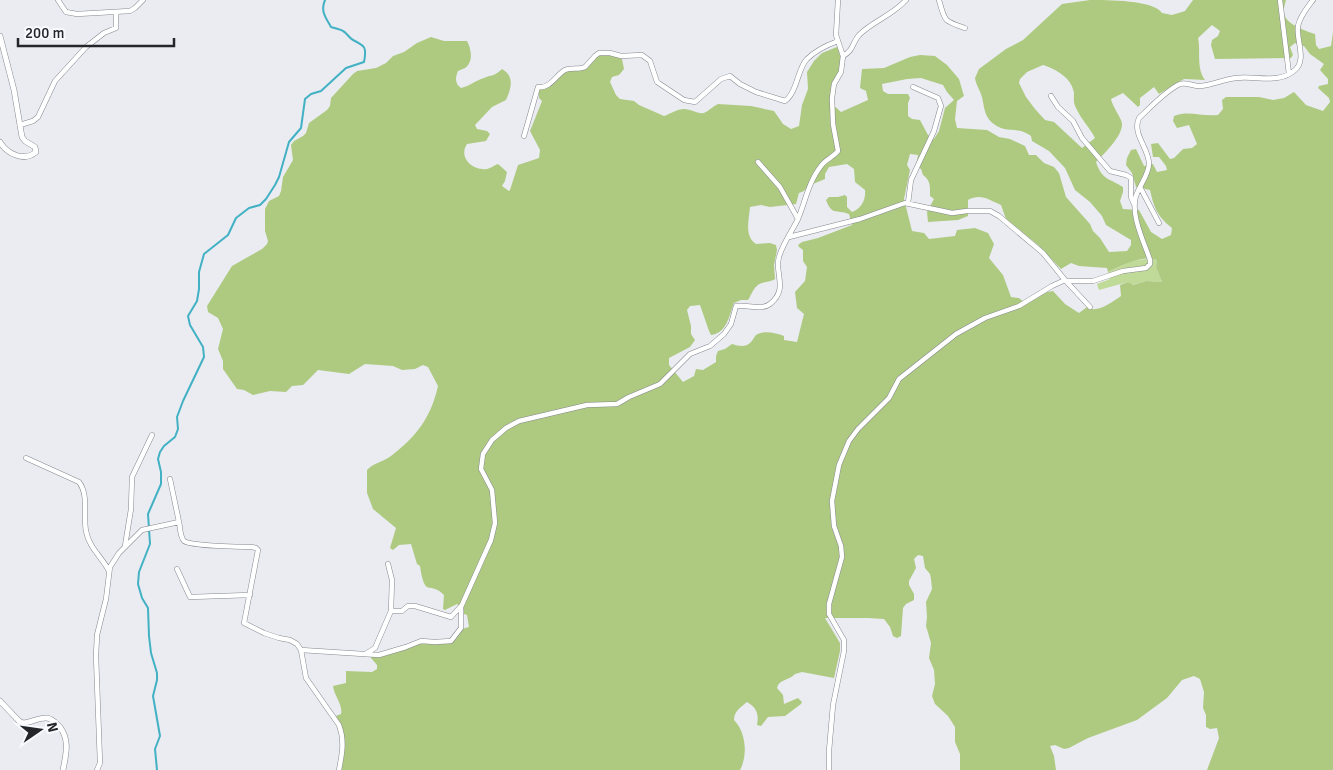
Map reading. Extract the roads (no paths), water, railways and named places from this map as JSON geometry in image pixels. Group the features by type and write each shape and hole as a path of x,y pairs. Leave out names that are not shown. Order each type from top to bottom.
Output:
{"street":[{"path":"58,0 66,12 70,14 132,10 143,0"},
{"path":"301,650 379,655 406,647 421,640 435,642 451,641 460,628 462,605 491,540 495,523 492,490 481,469 483,454 492,440 506,428 519,421 587,405 615,405 660,384 690,354 710,346 724,334 731,324 736,306 764,307 774,300 780,290 781,282 778,258 798,219 819,169 838,151 834,130 832,98 834,84 841,72 843,56 836,35 838,0"},
{"path":"843,56 852,49 860,34 906,0"},
{"path":"939,0 945,19 948,22 965,28"},
{"path":"1280,0 1289,74"},
{"path":"829,770 828,751 833,705 844,651 844,640 829,614 829,604 842,557 841,546 834,526 832,501 839,465 849,441 858,429 889,398 899,379 956,334 985,318 1019,306 1052,286 1066,281 1093,281 1123,271 1146,268 1150,264 1150,260 1134,210 1137,193 1146,174 1148,163 1146,152 1138,134 1139,118 1172,89 1183,83 1204,86 1236,78 1273,79 1289,74 1296,69 1301,58 1298,25 1313,0"},
{"path":"20,125 33,121 38,117 52,84 86,47 104,33 116,28 116,12"},
{"path":"0,36 14,90 23,139 36,148 34,154 14,155 7,151 0,142"},
{"path":"524,136 538,87 547,86 566,70 585,67 594,56 600,53 621,56 645,56 650,61 657,82 687,102 695,102 721,79 730,76 740,84 756,92 783,102 787,101 791,96 806,60 821,49 838,41"},
{"path":"908,203 911,180 934,131 941,106 938,98 914,87"},
{"path":"1051,96 1058,107 1073,121 1082,138 1110,171 1131,178 1131,197 1134,204"},
{"path":"758,162 780,187 798,219"},
{"path":"1140,187 1159,223"},
{"path":"789,237 841,224 891,206 908,203 952,213 990,211 1043,253 1090,307"},
{"path":"125,546 131,508 132,477 152,435"},
{"path":"26,458 79,482 82,486 86,531 90,544 110,572"},
{"path":"170,479 183,538 186,541 200,544 256,548 258,553 245,624 271,636 295,642 301,650 306,678 342,732 343,747 339,770"},
{"path":"97,770 100,763 97,702 97,635 106,599 111,563 125,546 145,528 179,522"},
{"path":"365,654 375,648 391,611 392,580 388,564"},
{"path":"177,569 190,597 250,595"},
{"path":"391,611 402,611 408,606 415,606 451,616 462,605"},
{"path":"0,701 23,723 42,718 48,718 55,722 62,730 67,741 63,770"}],"waterway":[{"path":"157,770 155,749 160,736 153,696 157,673 151,653 148,608 142,598 138,584 139,572 150,544 148,514 161,484 158,459 160,452 175,437 178,429 177,417 204,357 203,347 190,325 188,316 197,301 199,272 204,254 228,235 236,218 249,208 260,205 266,199 279,177 289,142 301,128 305,99 311,94 321,91 346,68 364,62 365,50 363,46 343,31 331,27 323,11 325,0"}]}
